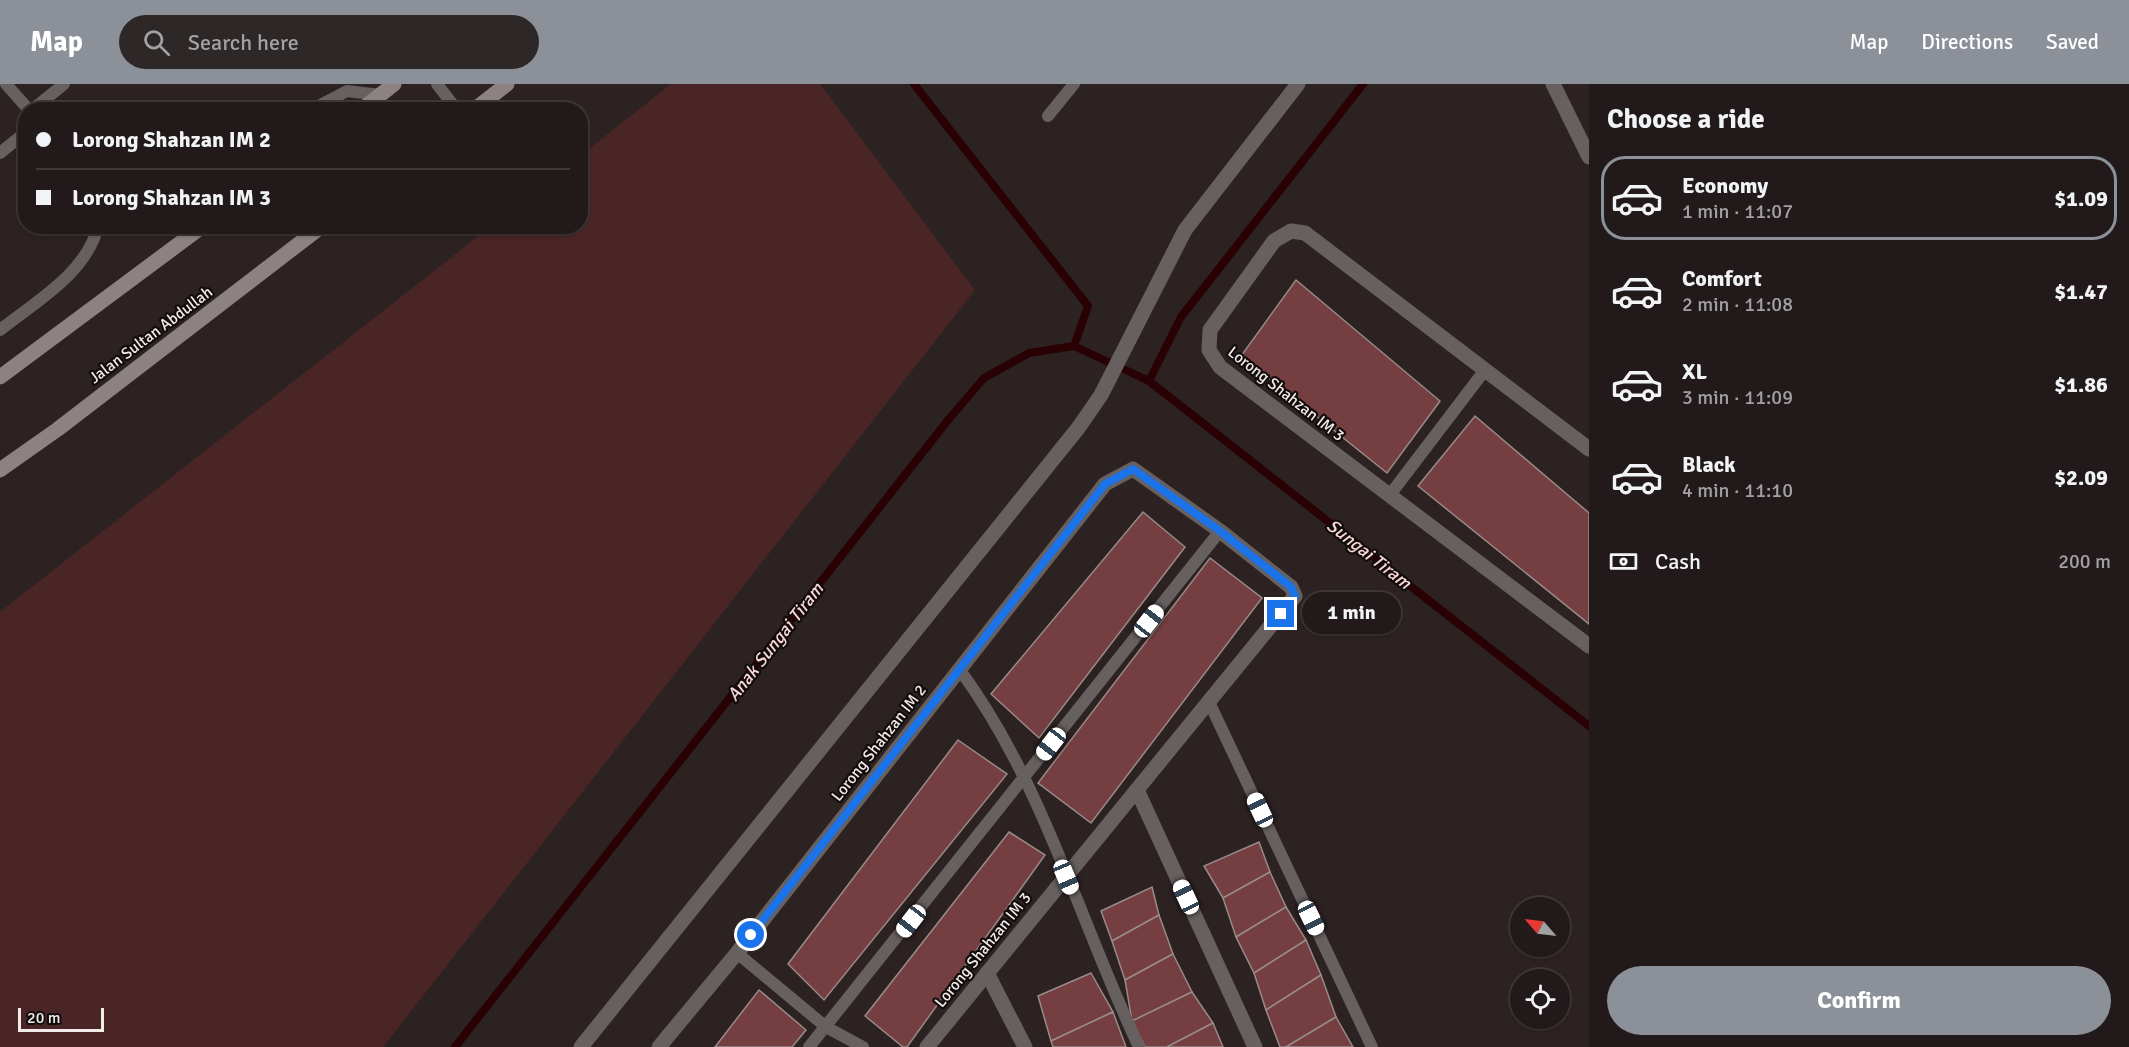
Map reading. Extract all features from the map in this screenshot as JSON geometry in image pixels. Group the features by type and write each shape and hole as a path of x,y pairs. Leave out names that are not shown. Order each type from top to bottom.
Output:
{"main road":[{"path":"371,102 394,84"},
{"path":"484,102 507,84"},
{"path":"0,377 192,234"},
{"name":"Jalan Sultan Abdullah","path":"0,470 58,429 312,234"}],"street":[{"path":"580,1047 1079,427 1106,385 1185,230 1298,84"},
{"path":"1553,84 1589,157"},
{"name":"Lorong Shahzan IM 3","path":"1589,449 1305,233 1291,231 1274,241 1210,330 1207,341 1213,359 1389,496 1589,646"},
{"name":"Lorong Shahzan IM 2","path":"659,1047 737,953 1105,484 1133,469 1220,531"},
{"name":"Lorong Shahzan IM 3","path":"927,1047 1295,596 1291,587 1220,531"},
{"path":"1137,790 1255,1047"},
{"path":"987,973 1025,1047"}],"lane":[{"path":"6,84 23,102"},
{"path":"41,102 64,84"},
{"path":"437,84 451,102"},
{"path":"1048,116 1074,84"},
{"path":"326,102 347,91 380,95"},
{"path":"1,150 18,138"},
{"path":"0,330 68,276 90,250 95,234"},
{"path":"1389,496 1485,370"},
{"path":"810,1047 1220,531"},
{"path":"960,670 981,699 1059,854 1066,877 1139,1047"},
{"path":"1209,702 1372,1047"},
{"path":"737,953 826,1027 863,1047"}],"shaded area":[{"path":"671,84 820,84 975,290 383,1047 0,1047 0,612 481,234 588,234 588,149"}],"building":[{"path":"1296,280 1440,401 1387,473 1241,356"},
{"path":"1475,416 1589,513 1589,624 1418,486"},
{"path":"1143,512 1185,547 1039,738 991,694"},
{"path":"1210,558 1262,598 1091,823 1038,783"},
{"path":"958,740 1007,774 824,1000 788,964"},
{"path":"1009,832 1045,855 907,1047 903,1047 865,1016"},
{"path":"1259,842 1270,872 1223,898 1204,866"},
{"path":"1270,872 1286,907 1236,937 1223,898"},
{"path":"1152,887 1159,915 1112,941 1101,911"},
{"path":"1286,907 1306,940 1254,973 1236,937"},
{"path":"1159,915 1173,954 1125,980 1112,941"},
{"path":"1306,940 1321,975 1266,1010 1254,973"},
{"path":"1173,954 1192,992 1132,1021 1125,980"},
{"path":"1091,973 1113,1012 1051,1041 1038,996"},
{"path":"1321,975 1336,1017 1286,1047 1280,1047 1266,1010"},
{"path":"759,990 806,1030 792,1047 715,1047"},
{"path":"1192,992 1213,1023 1167,1047 1145,1047 1132,1021"},
{"path":"1113,1012 1126,1047 1053,1047 1051,1041"},
{"path":"1336,1017 1353,1047 1286,1047"},
{"path":"1213,1023 1223,1047 1167,1047"}],"waterway":[{"path":"914,84 1088,306 1074,346"},
{"path":"1149,381 1181,317 1363,84"},
{"name":"Anak Sungai Tiram","path":"455,1047 949,419 984,378 1029,353 1074,346 1149,381 1589,726"}],"route":[{"path":"751,935 1105,484 1133,469 1220,531 1291,587 1295,596 1281,614"}],"water label":[{"name":"Sungai Tiram","path":"1369,554"}]}
